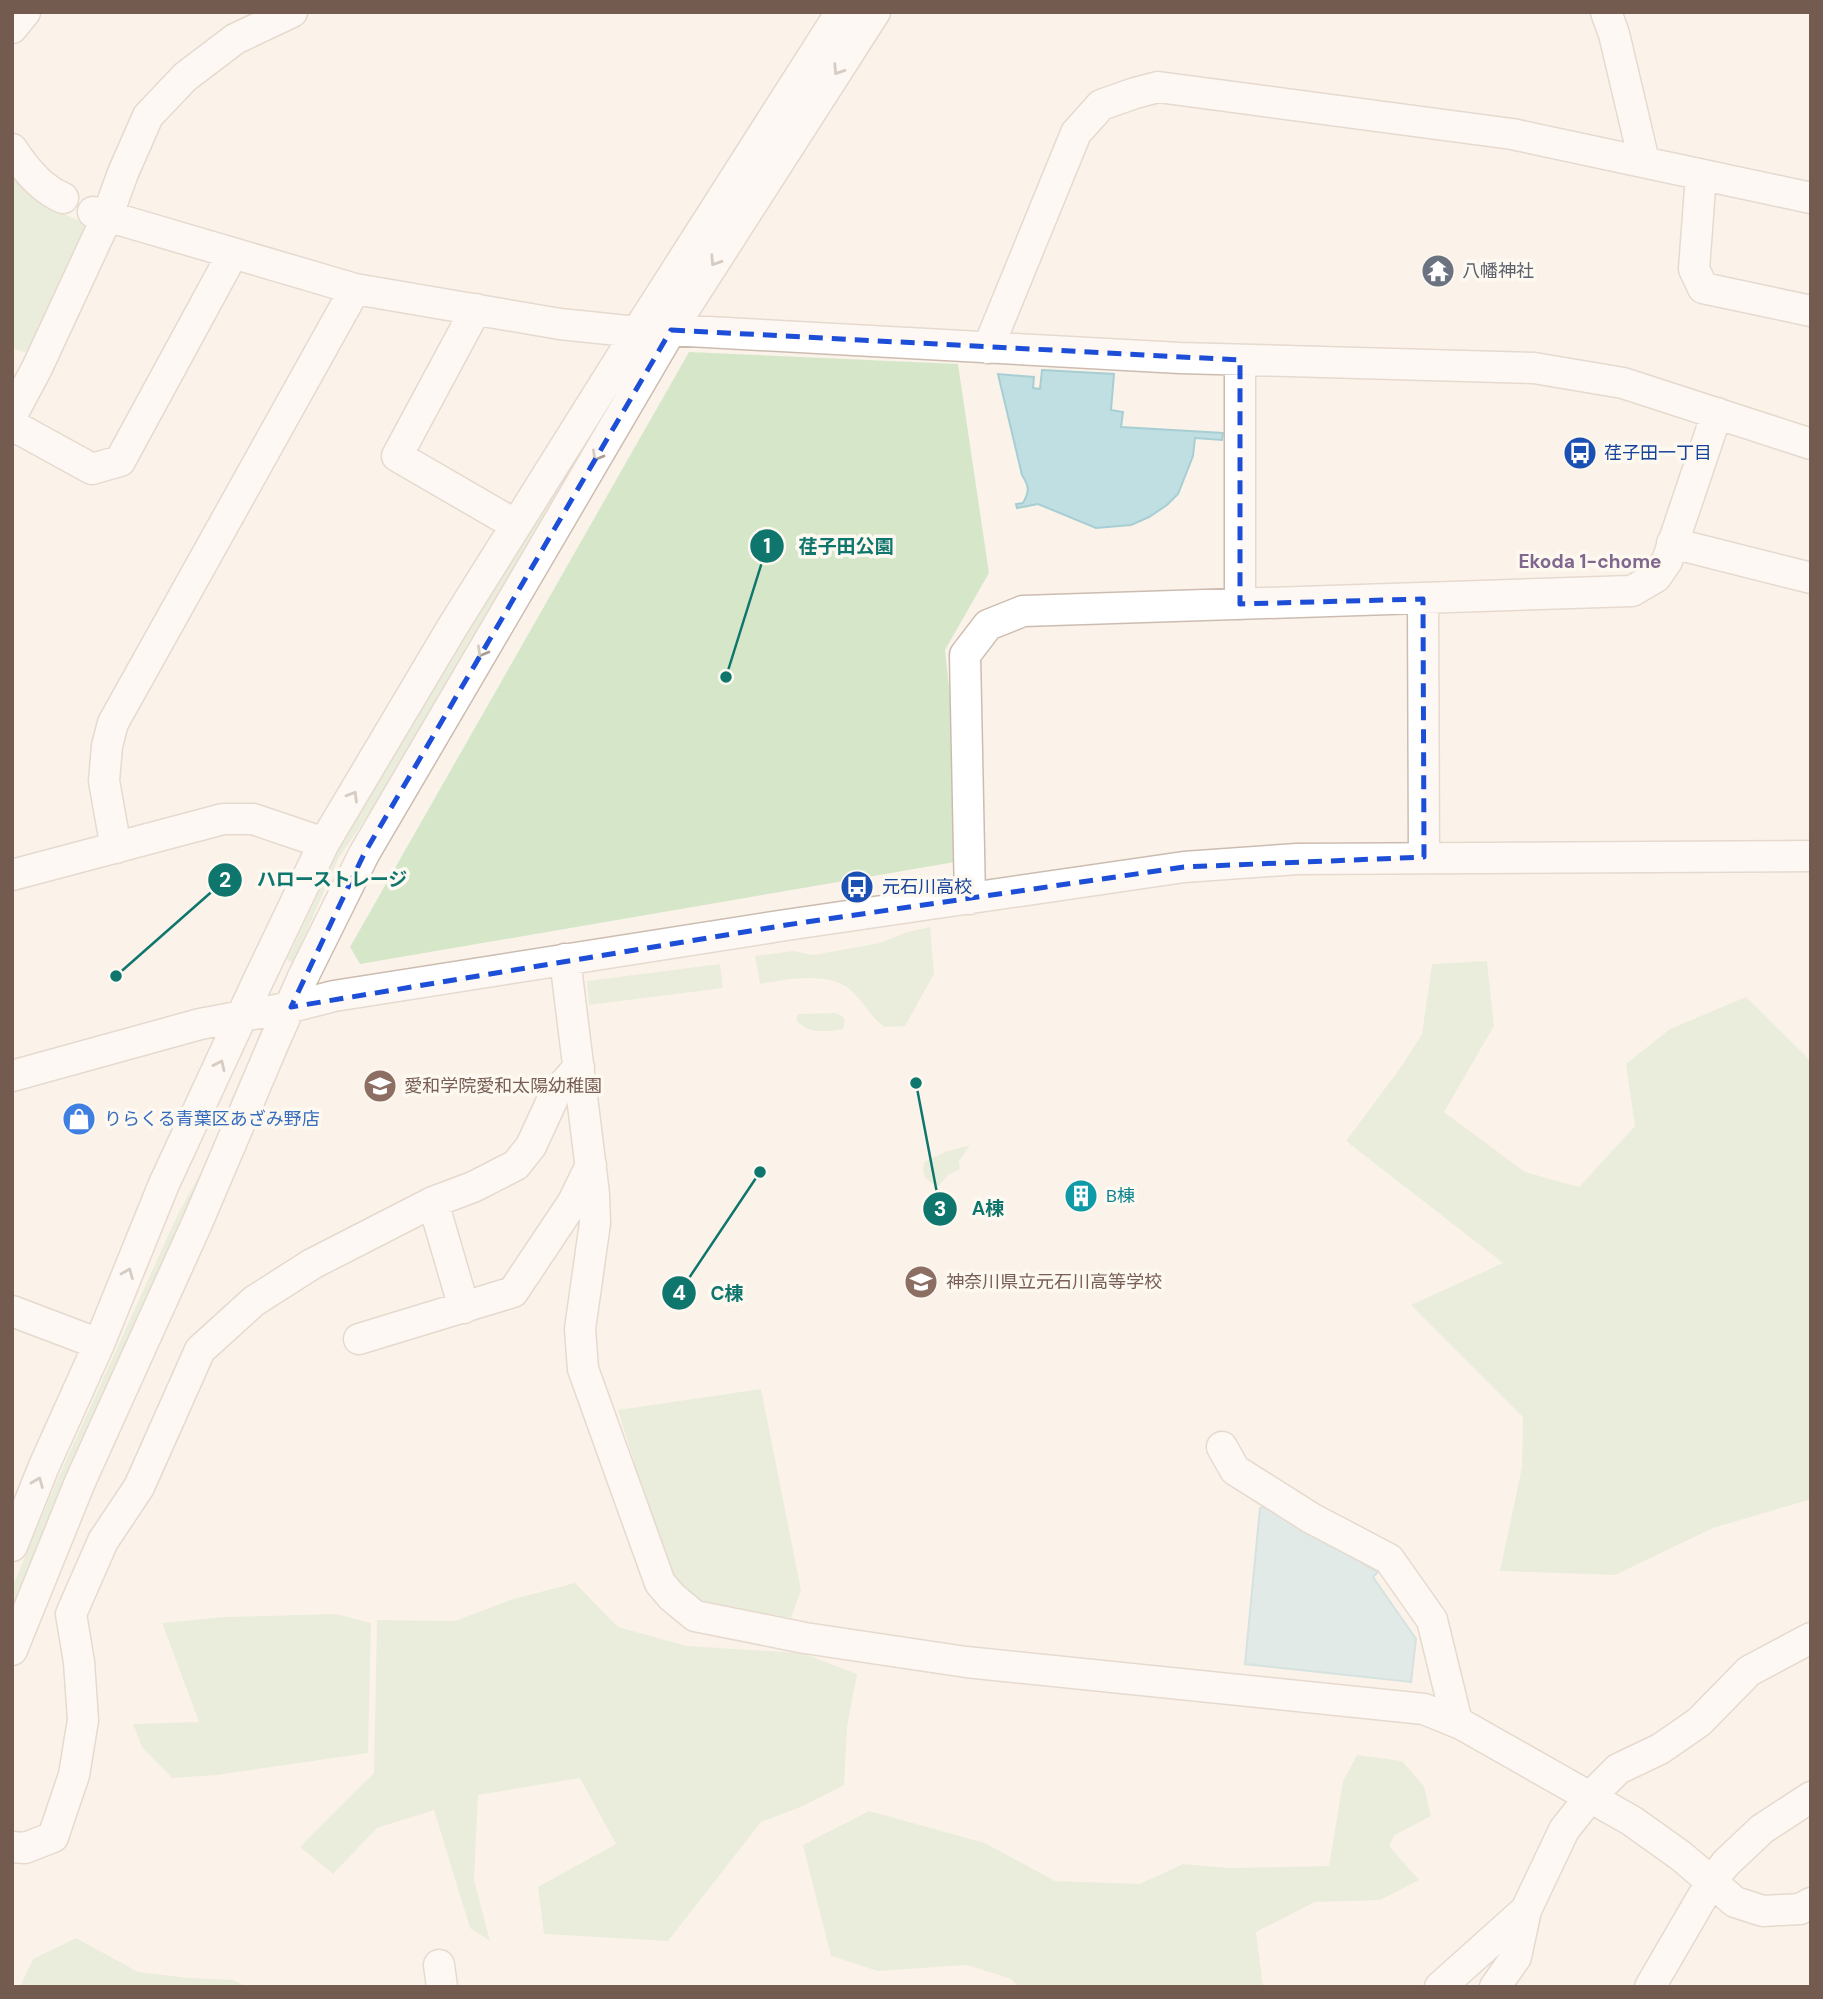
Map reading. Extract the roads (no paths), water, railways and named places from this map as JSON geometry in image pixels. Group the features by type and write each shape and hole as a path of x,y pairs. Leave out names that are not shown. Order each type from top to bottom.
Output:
{"street":[{"path":"12,28 25,12"},
{"path":"12,415 24,364 123,173 148,116 185,77 235,39 292,12"},
{"path":"12,1546 164,1184 324,843 453,626 636,332 841,12"},
{"path":"12,1650 80,1482 198,1221 275,1040 303,977 365,854 671,330 875,12"},
{"path":"1606,12 1614,34 1644,161"},
{"path":"988,348 1076,133 1101,105 1158,87 1512,134 1811,198"},
{"path":"12,149 25,168 51,193 63,198"},
{"path":"1701,175 1694,269 1703,288 1811,311"},
{"path":"100,215 355,289 560,324 636,332 671,330 1240,360 1534,368 1623,383 1811,444"},
{"path":"12,425 92,469 120,461 233,253"},
{"path":"116,848 104,781 107,746 113,723 355,289"},
{"path":"477,309 397,456 516,525"},
{"path":"1240,360 1240,604"},
{"path":"970,898 965,655 988,625 1023,611 1632,591 1656,577 1667,561 1717,413"},
{"path":"1672,543 1811,579"},
{"path":"1423,599 1424,857"},
{"path":"12,875 223,820 253,819 324,843"},
{"path":"12,1076 200,1024 334,996 1184,867 1297,859 1811,856"},
{"path":"565,959 591,1165 595,1223 580,1329 583,1369 660,1583 695,1616 805,1638 966,1662 1424,1709 1457,1722 1632,1821 1681,1856 1735,1902 1763,1911 1800,1909 1811,1903"},
{"path":"12,1847 26,1848 53,1837 74,1776 83,1720 79,1662 71,1614 103,1541 139,1487 200,1350 254,1301 312,1264 433,1202 473,1187 516,1165 531,1146 555,1094 579,1067"},
{"path":"359,1339 513,1292 573,1202 591,1165"},
{"path":"433,1202 464,1308"},
{"path":"12,1311 99,1343"},
{"path":"1222,1447 1235,1470 1311,1518 1389,1559 1432,1620 1457,1722"},
{"path":"1495,1987 1516,1957 1526,1910 1564,1830 1590,1797 1618,1769 1660,1749 1699,1722 1749,1671 1811,1638"},
{"path":"1650,1987 1711,1882 1727,1863 1762,1829 1811,1797"},
{"path":"1440,1987 1526,1910"}],"water":[{"path":"1042,370 1114,374 1111,410 1123,412 1121,427 1223,433 1222,440 1195,438 1193,456 1178,494 1149,517 1131,525 1096,528 1038,504 1017,508 1016,504 1023,503 1028,489 1022,475 998,374 1034,377 1033,388 1040,389"},
{"path":"1265,1507 1378,1572 1373,1577 1416,1639 1411,1682 1245,1664 1260,1508"}],"place":[{"name":"八幡神社","path":"1438,271"},
{"name":"荏子田一丁目","path":"1580,453"},
{"name":"荏子田公園","path":"726,677"},
{"name":"元石川高校","path":"857,887"},
{"name":"ハローストレージ","path":"116,976"},
{"name":"A棟","path":"916,1083"},
{"name":"愛和学院愛和太陽幼稚園","path":"380,1086"},
{"name":"りらくる青葉区あざみ野店","path":"79,1119"},
{"name":"C棟","path":"760,1172"},
{"name":"B棟","path":"1081,1196"},
{"name":"神奈川県立元石川高等学校","path":"921,1282"}],"district":[{"name":"Ekoda 1-chome","path":"1590,561"}]}
